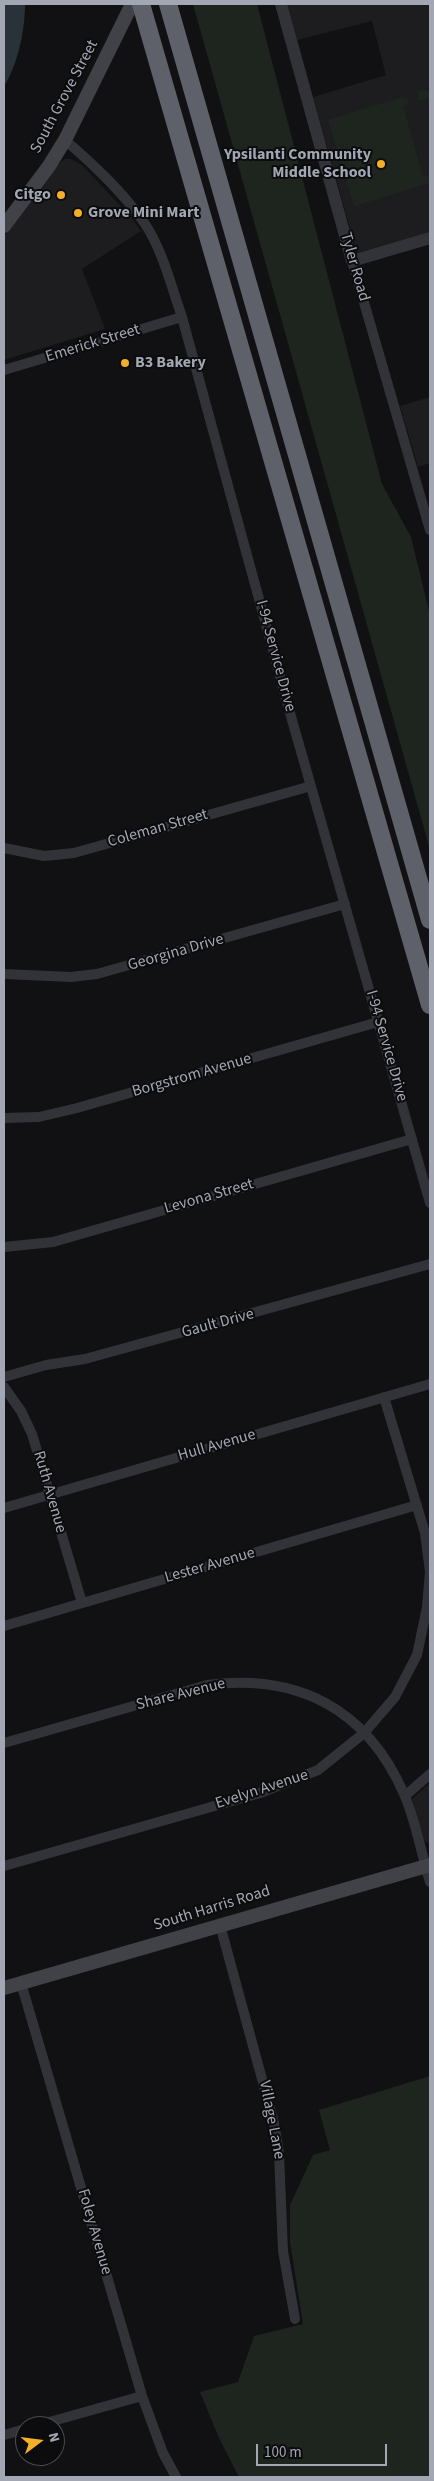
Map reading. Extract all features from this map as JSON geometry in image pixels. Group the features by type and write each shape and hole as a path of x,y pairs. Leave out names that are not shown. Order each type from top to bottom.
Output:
{"highway":[{"path":"141,4 430,1005"},
{"path":"168,4 430,920"}],"main road":[{"name":"South Grove Street","path":"4,226 49,166 65,140 109,55 132,4"},
{"name":"South Harris Road","path":"4,1988 428,1866"}],"street":[{"name":"Tyler Road","path":"281,4 352,261 430,526"},
{"name":"I-94 Service Drive","path":"65,140 123,195 146,225 165,266 182,317 311,786 430,1203"},
{"path":"352,261 430,238"},
{"name":"Emerick Street","path":"4,370 182,317"},
{"name":"Coleman Street","path":"4,848 44,856 74,853 311,786"},
{"name":"Georgina Drive","path":"4,974 71,977 98,974 345,904"},
{"name":"Borgstrom Avenue","path":"4,1118 39,1117 77,1108 378,1022"},
{"name":"Levona Street","path":"4,1247 53,1242 412,1139"},
{"name":"Gault Drive","path":"4,1377 46,1365 113,1352 430,1264"},
{"name":"Hull Avenue","path":"4,1508 430,1384"},
{"name":"Ruth Avenue","path":"4,1387 21,1411 32,1434 82,1603"},
{"name":"Evelyn Avenue","path":"4,1866 291,1782 318,1770 364,1733 395,1697 417,1655 427,1607 430,1572 426,1539 384,1397"},
{"name":"Lester Avenue","path":"4,1626 417,1505"},
{"name":"Share Avenue","path":"4,1743 207,1685 237,1681 264,1683 302,1692 340,1710 364,1733 390,1764 405,1796 428,1866 430,1882"},
{"path":"405,1796 430,1774"},
{"name":"Village Lane","path":"220,1926 274,2123 279,2153 283,2251 295,2319"},
{"name":"Foley Avenue","path":"21,1983 142,2396 163,2453 176,2477"},
{"path":"65,2418 142,2396"}],"shaded area":[{"path":"4,4 25,4 20,46 13,68 4,86"},
{"path":"193,4 257,4 382,484 411,537 430,615 430,850"},
{"name":"Ypsilanti Community Middle School","path":"287,4 430,4 430,232 357,253 313,97 386,75 372,21 297,40"},
{"path":"424,90 430,92 430,98 418,101 417,92"},
{"path":"402,97 407,99 409,104 403,106 423,176 430,175 430,183 354,206 328,120"},
{"path":"65,159 71,159 82,165 131,217 141,231 82,269 105,329 4,360 4,236 57,165"},
{"path":"430,397 430,463 418,467 400,406"},
{"path":"430,1783 430,1845 428,1842 425,1842 412,1799"},
{"path":"430,2076 430,2477 239,2477 219,2438 200,2392 238,2382 254,2336 303,2324 290,2242 290,2205 313,2155 330,2150 319,2110"}],"place":[{"name":"Ypsilanti Community Middle School","path":"381,164"},
{"name":"Citgo","path":"61,195"},
{"name":"Grove Mini Mart","path":"78,213"},
{"name":"B3 Bakery","path":"125,363"}]}
